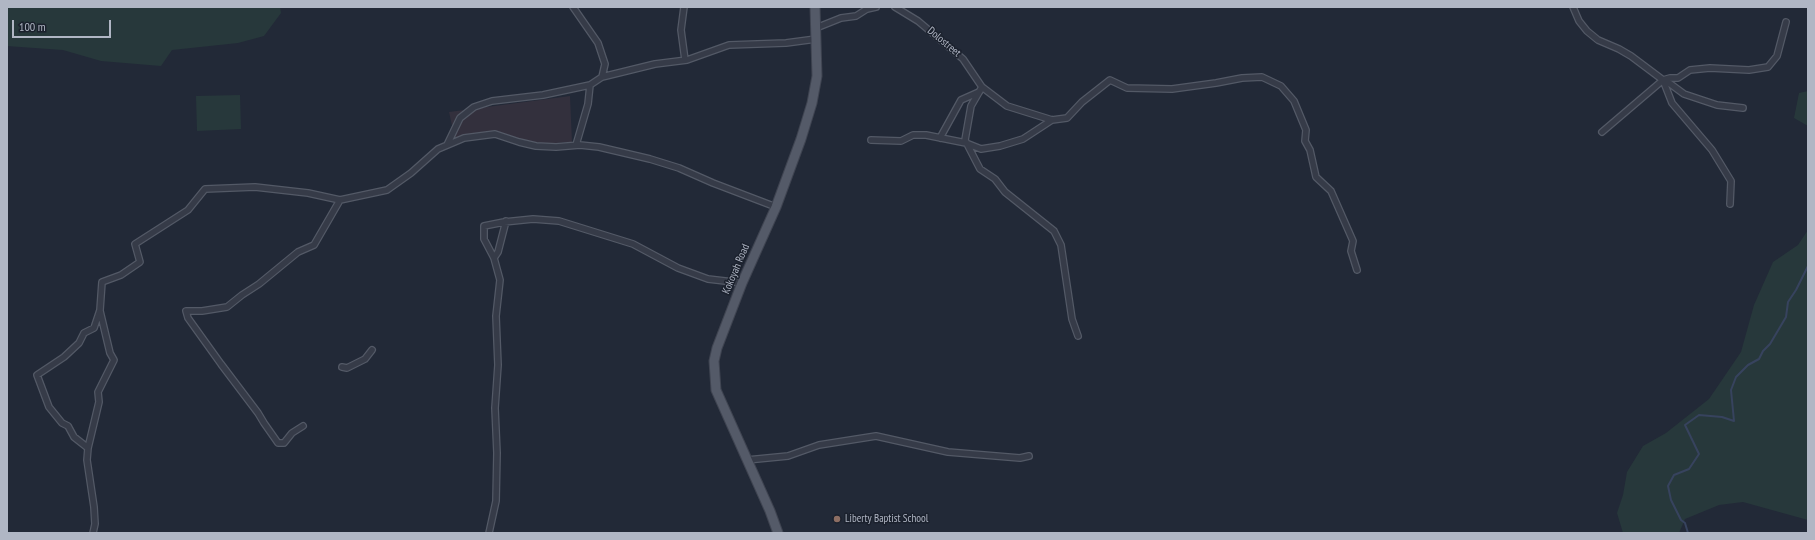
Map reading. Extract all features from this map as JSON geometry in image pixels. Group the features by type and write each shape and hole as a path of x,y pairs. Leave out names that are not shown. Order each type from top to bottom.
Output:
{"main road":[{"name":"Kokoyah Road","path":"778,533 770,511 716,390 714,361 717,348 742,284 776,207 801,139 812,103 817,76 815,7"}],"street":[{"path":"573,7 598,43 605,64 602,77"},
{"path":"684,7 681,30 685,60"},
{"path":"816,28 841,18 856,16 867,9 876,7"},
{"name":"Dolostreet","path":"895,7 918,21 964,59 982,87"},
{"path":"1573,7 1579,21 1587,31 1598,40 1631,56 1684,94 1717,105 1743,108"},
{"path":"1602,132 1664,80 1678,78 1690,70 1710,68 1749,70 1768,66 1777,56 1786,22"},
{"path":"447,145 460,118 474,107 492,101 543,95 590,85 602,77 655,64 685,60 729,45 786,43 816,39"},
{"path":"1078,336 1072,319 1061,245 1054,231 1005,192 995,180 980,169 966,143 965,140 971,106 982,87 1007,106 1052,120 1067,118 1082,102 1110,80 1127,88 1172,89 1242,78 1262,77 1281,86 1294,101 1306,130 1305,141 1310,150 1316,177 1330,191 1341,211 1346,227 1353,241 1352,251 1357,270"},
{"path":"1664,80 1672,103 1719,159 1731,181 1730,204"},
{"path":"576,145 588,104 590,85"},
{"path":"940,138 961,100 979,92"},
{"path":"870,140 901,141 913,135 966,143 981,149 1023,139 1052,120"},
{"path":"88,448 74,437 68,426 62,423 49,407 37,375 64,357 78,343 84,333 94,328 100,310 102,282 121,275 140,262 135,244 188,210 205,189 255,187 308,193 340,200 387,190 411,173 438,149 464,138 495,134 536,146 556,148 576,145 599,147 679,168 713,183 776,207"},
{"path":"302,426 292,433 284,443 278,442 264,424 258,412 188,318 186,311 202,311 227,307 242,295 260,284 298,252 314,245 340,200"},
{"path":"489,533 496,501 497,453 495,408 498,365 496,316 500,280 494,258 484,239 484,226 506,221 533,219 559,220 634,244 678,268 708,279 742,284"},
{"path":"494,258 498,252 506,221"},
{"path":"93,533 95,524 94,506 87,460 88,448 99,402 98,392 114,360 110,353 100,310"},
{"path":"342,367 347,368 365,359 372,350"},
{"path":"747,460 788,456 819,446 876,436 948,452 1020,458 1029,456"}],"shaded area":[{"path":"7,7 280,7 281,13 264,36 238,43 172,50 161,66 101,61 63,50 7,46"},
{"path":"1808,91 1808,126 1794,118 1799,93"},
{"path":"240,95 241,129 197,131 196,96"},
{"path":"570,96 572,142 522,145 492,132 455,139 449,112"},
{"path":"1808,230 1808,520 1743,502 1719,505 1685,519 1679,533 1623,533 1617,513 1623,495 1627,472 1643,446 1666,433 1709,399 1741,352 1754,305 1773,262 1798,245"}],"waterway":[{"path":"1688,533 1685,523 1681,520 1671,500 1668,486 1674,475 1689,469 1699,454 1685,425 1699,415 1722,417 1734,421 1731,390 1736,377 1748,365 1759,359 1763,351 1770,344 1786,317 1788,302 1808,266"}],"place":[{"name":"Liberty Baptist School","path":"837,519"}]}
